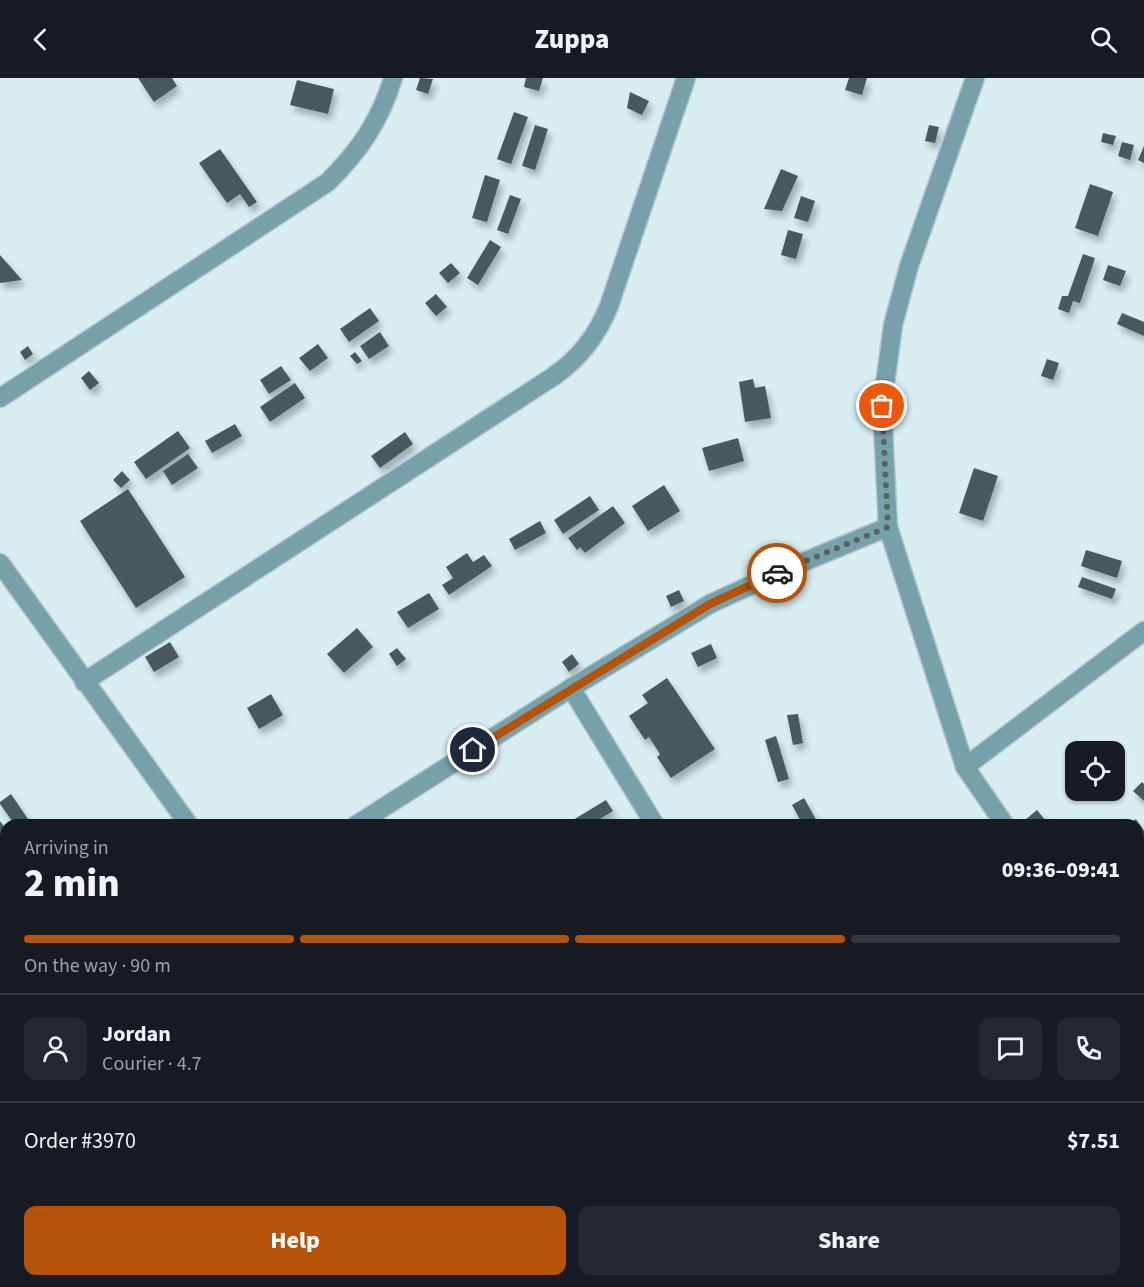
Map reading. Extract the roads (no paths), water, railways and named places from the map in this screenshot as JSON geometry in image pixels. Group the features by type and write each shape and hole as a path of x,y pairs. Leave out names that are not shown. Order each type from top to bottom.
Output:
{"street":[{"path":"0,398 328,182 350,160 374,127 393,78"},
{"path":"84,682 554,376 578,357 596,333 609,306 686,78"},
{"path":"975,78 909,266 893,325 882,406 888,527 965,767 1001,819"},
{"path":"365,819 571,688 710,604 784,570 888,527"},
{"path":"0,563 185,819"},
{"path":"965,767 1144,631"},
{"path":"571,688 651,819"}]}
